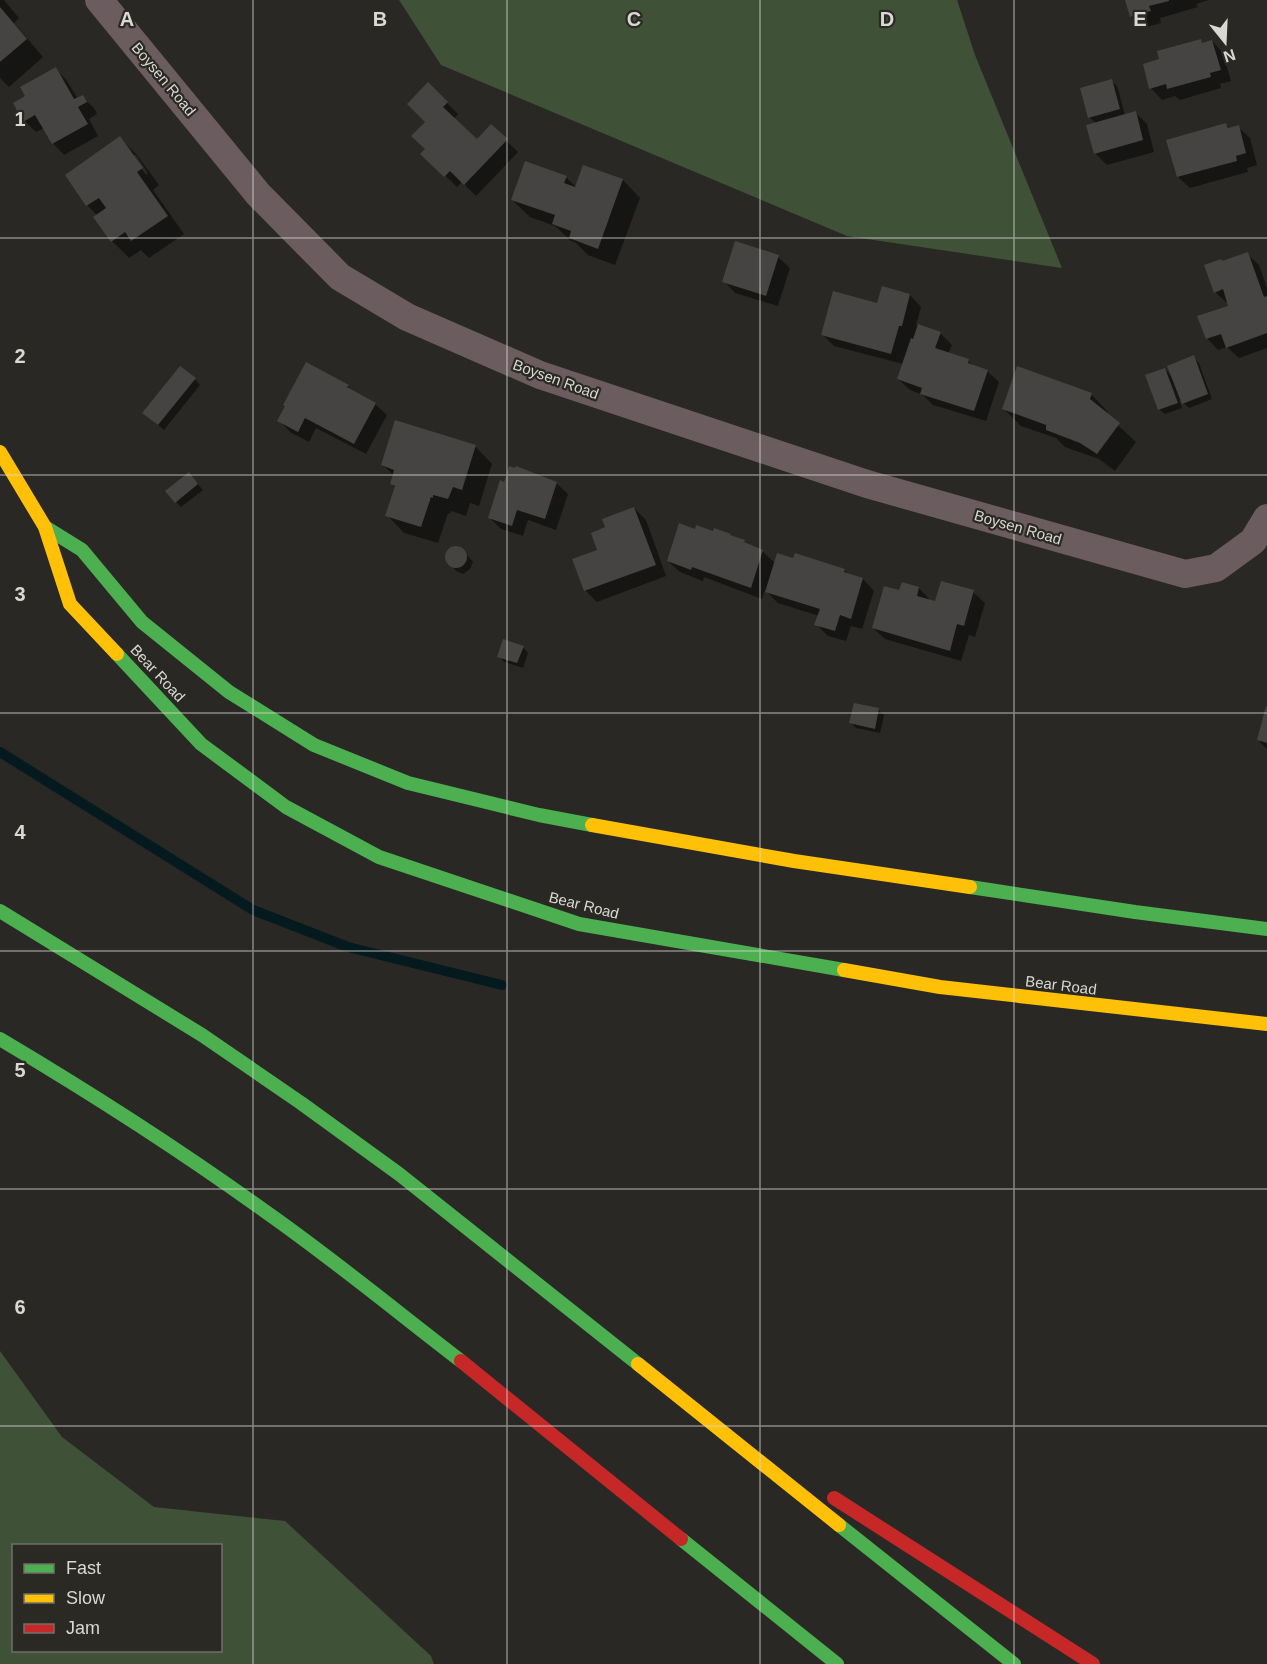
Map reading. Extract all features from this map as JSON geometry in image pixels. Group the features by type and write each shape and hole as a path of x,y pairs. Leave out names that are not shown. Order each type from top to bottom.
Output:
{"main road":[{"name":"Bear Road","path":"0,452 45,527 70,604 201,744 286,807 379,857 579,924 940,987 1267,1024"},
{"name":"Bear Road","path":"45,527 81,550 142,622 229,692 314,745 408,783 539,815 794,861 1134,912 1267,929"},
{"path":"0,911 203,1036 302,1103 399,1174 1014,1664"},
{"path":"0,1039 168,1143 268,1213 453,1355 837,1664"},
{"path":"684,1401 794,1472"},
{"path":"824,1491 1093,1664"}],"street":[{"name":"Boysen Road","path":"99,0 258,194 340,277 407,317 540,375 867,484 1185,574 1216,568 1253,541 1267,518"}],"green space":[{"path":"399,0 957,0 975,55 1062,268 847,236 441,65"},
{"path":"0,1351 62,1437 154,1507 285,1521 431,1656 434,1664 0,1664"}],"building":[{"path":"1125,0 1169,1 1149,6 1151,11 1130,17"},
{"path":"0,7 27,39 0,62"},
{"path":"1201,39 1202,43 1212,40 1221,70 1210,73 1211,77 1167,89 1166,84 1149,89 1143,64 1159,59 1157,51"},
{"path":"56,67 74,99 83,95 87,102 78,107 88,124 52,144 35,115 23,122 13,103 25,96 20,87"},
{"path":"1112,79 1120,109 1088,118 1080,88"},
{"path":"428,82 448,102 443,107 477,139 491,124 508,139 464,185 450,171 444,177 420,154 425,149 411,136 425,122 407,104"},
{"path":"1136,111 1143,140 1094,154 1086,125"},
{"path":"1226,123 1228,128 1239,125 1246,153 1236,156 1237,161 1177,177 1166,140"},
{"path":"120,136 143,168 137,172 168,216 131,241 125,232 111,242 93,217 106,208 99,198 86,206 65,175"},
{"path":"525,161 567,176 564,183 575,187 583,165 623,179 598,249 569,238 571,231 552,224 555,215 511,200"},
{"path":"735,241 779,255 766,296 722,282"},
{"path":"1248,252 1264,297 1267,296 1267,333 1226,348 1221,334 1206,339 1197,316 1228,306 1223,289 1214,293 1204,265"},
{"path":"882,286 910,294 902,326 899,326 891,354 821,335 833,291 877,303"},
{"path":"918,324 941,332 935,348 969,359 968,363 988,370 974,411 920,394 922,388 897,379"},
{"path":"1194,355 1208,394 1182,404 1167,366"},
{"path":"306,362 349,385 347,387 376,403 354,444 305,418 298,432 277,421"},
{"path":"180,366 196,378 158,425 142,413"},
{"path":"1017,366 1092,393 1090,399 1120,423 1097,454 1080,443 1046,430 1046,425 1002,409"},
{"path":"1165,368 1178,403 1158,410 1145,375"},
{"path":"395,420 476,445 462,490 453,487 448,499 433,495 421,527 385,516 395,486 390,484 394,470 381,465"},
{"path":"509,466 515,468 516,466 557,482 545,519 517,510 512,526 488,518 500,480 504,482"},
{"path":"189,472 198,484 175,503 165,491"},
{"path":"634,507 656,565 584,591 572,559 597,550 591,533 605,527 602,519"},
{"path":"679,523 695,529 696,525 713,531 714,528 763,550 751,588 692,567 691,570 667,561"},
{"path":"456,546 464,549 467,557 464,565 456,568 448,565 445,557 448,549"},
{"path":"777,553 793,558 795,553 845,569 844,572 863,578 851,619 840,615 835,631 814,625 820,609 765,592"},
{"path":"941,581 974,590 964,626 957,624 950,651 872,628 884,586 899,590 902,582 919,587 917,596 935,601"},
{"path":"503,639 524,646 517,663 497,657"},
{"path":"854,703 879,708 875,729 849,723"},
{"path":"1267,706 1267,743 1257,740"}],"waterway":[{"path":"0,752 253,910 348,947 502,985"}],"traffic: fast":[{"path":"45,527 82,550 142,622 229,692 314,745 408,783 539,815 592,825"},
{"path":"117,654 201,744 286,807 379,857 579,924 844,970"},
{"path":"970,887 1267,929"},
{"path":"0,911 202,1035 301,1103 399,1174 638,1364"},
{"path":"0,1039 135,1122 234,1189 316,1248 461,1361"},
{"path":"839,1525 1014,1664"},
{"path":"681,1539 837,1664"}],"traffic: slow":[{"path":"0,452 45,527 70,604 117,654"},
{"path":"592,825 794,861 970,887"},
{"path":"844,970 940,987 1267,1024"},
{"path":"638,1364 839,1525"}],"traffic: jam":[{"path":"461,1361 681,1539"},
{"path":"834,1498 1093,1664"}]}
